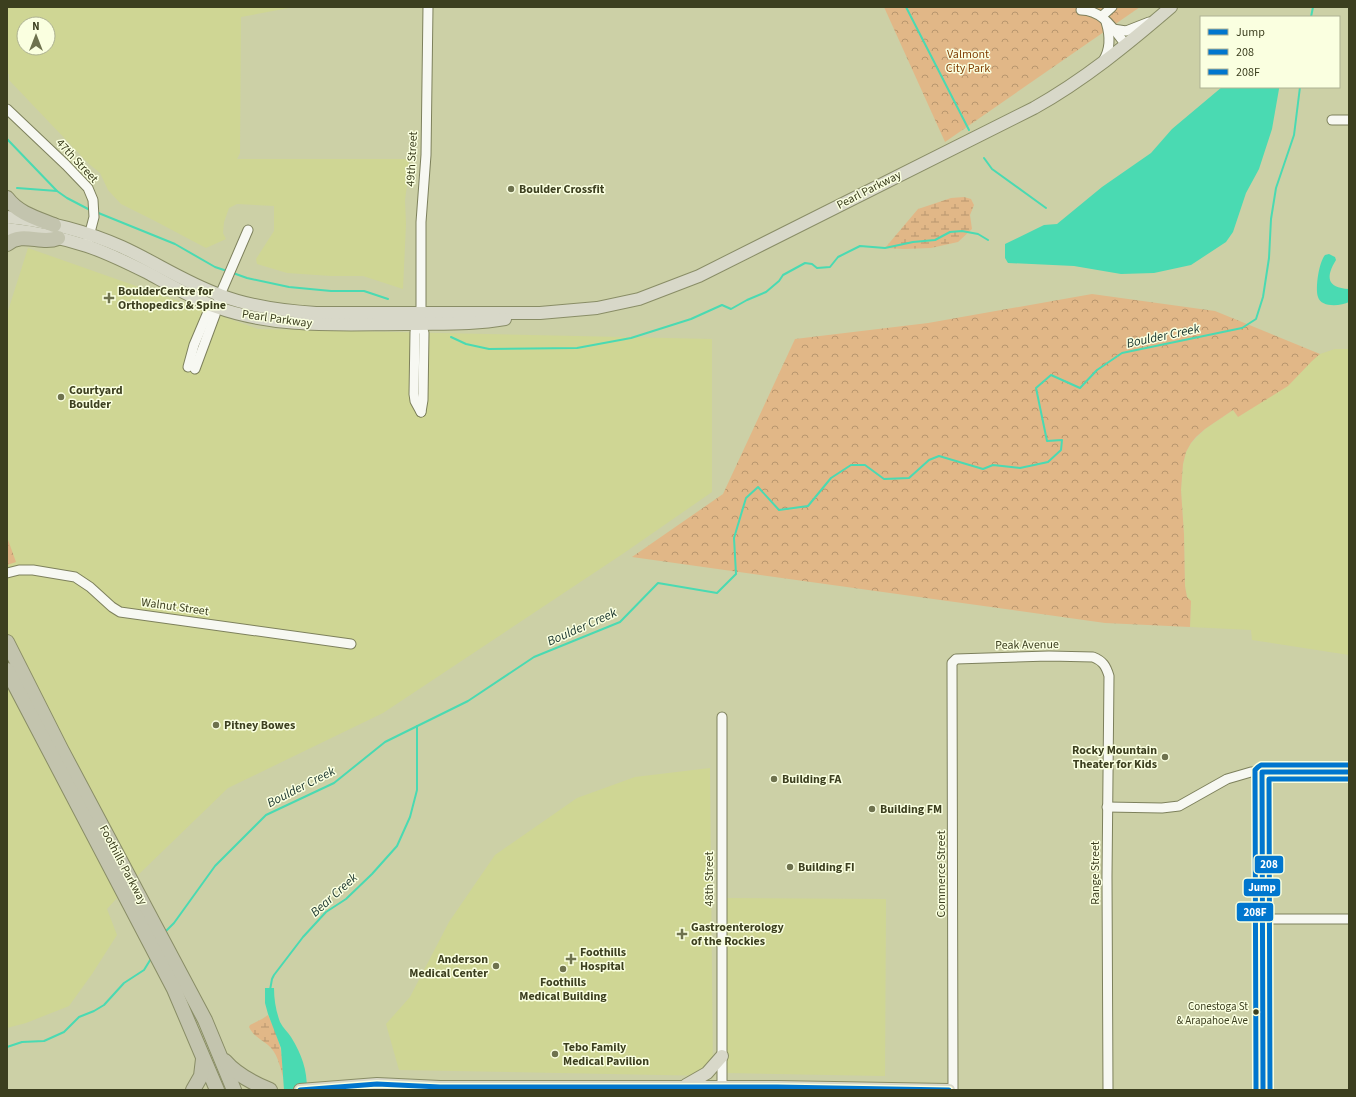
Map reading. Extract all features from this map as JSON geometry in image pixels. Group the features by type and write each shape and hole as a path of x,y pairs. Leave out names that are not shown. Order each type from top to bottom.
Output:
{"highway":[{"path":"7,198 21,211 54,225"},
{"path":"7,244 18,238 31,238 46,241 58,238"},
{"name":"Foothills Parkway","path":"7,642 58,743 205,1020 234,1090"},
{"name":"Foothills Parkway","path":"7,670 174,989 217,1090"},
{"path":"193,1090 201,1076 203,1056"},
{"path":"221,1057 242,1076 270,1090"}],"main road":[{"name":"Pearl Parkway","path":"7,229 58,238 88,240 120,246 184,279 218,301 251,316 293,323 314,324 540,313 579,310 616,304 658,292 699,276 1034,108 1055,96 1101,64 1171,7"},
{"name":"Pearl Parkway","path":"7,217 27,219 54,225 88,240"},
{"path":"683,1087 707,1073 722,1056"},
{"path":"300,1090 369,1084 459,1089 683,1087 949,1090"}],"street":[{"name":"49th Street","path":"421,318 421,222 426,155 428,7"},
{"path":"1104,18 1112,7"},
{"path":"1081,10 1092,11 1104,18 1126,45"},
{"path":"1113,29 1124,31 1132,29 1161,16"},
{"path":"1101,64 1109,46 1108,30 1104,18"},
{"name":"47th Street","path":"7,109 83,182 91,194 94,205 94,217 88,240"},
{"path":"1332,120 1349,120"},
{"path":"191,368 248,230"},
{"path":"421,318 424,333 423,400 421,412 415,401 414,372 415,332 421,318"},
{"name":"Walnut Street","path":"7,573 19,570 33,570 75,577 90,587 112,607 120,612 351,644"},
{"name":"Peak Avenue","path":"956,659 1049,656 1093,657 1099,659"},
{"name":"Commerce Street","path":"953,1090 952,664 956,659"},
{"name":"Range Street","path":"1099,659 1104,664 1109,676 1107,807 1108,1090"},
{"name":"48th Street","path":"722,717 722,1088"},
{"path":"1262,772 1264,1090"},
{"path":"1107,807 1162,808 1179,806 1228,779 1243,773 1349,772"},
{"path":"1263,919 1349,919"}],"shaded area":[{"path":"7,7 294,7 241,17 240,153 237,159 409,159 405,200 406,224 403,289 363,276 331,276 287,273 257,264 256,259 274,231 274,206 237,204 229,208 224,222 223,233 226,239 206,248 121,204 108,190 100,173 89,164 9,80 9,74 7,74"},
{"path":"1221,88 1279,88 1272,129 1259,169 1246,193 1233,232 1226,242 1191,265 1154,273 1121,274 1074,266 1008,263 1005,258 1005,244 1044,225 1057,224 1102,187 1151,153 1172,129"},
{"path":"28,248 258,329 712,339 712,492 624,553 383,713 228,788 137,876 107,909 117,935 69,1006 26,1023 7,1028 7,314"},
{"path":"1329,254 1335,257 1336,260 1331,271 1330,280 1332,284 1336,286 1349,289 1349,302 1332,305 1323,303 1318,297 1317,282 1319,269 1325,255"},
{"path":"1335,349 1349,349 1349,655 1252,640 1251,630 1190,627 1191,602 1187,597 1185,586 1181,490 1183,464 1186,452 1191,443 1205,429 1233,410 1238,417 1320,354"},
{"name":"Foothills Hospital","path":"710,768 713,1076 399,1070 386,1024 410,997 449,922 495,855 577,798 635,777"},
{"path":"726,898 886,899 885,1076 726,1073"},
{"path":"265,988 274,988 276,1010 281,1024 290,1035 301,1056 305,1069 307,1090 284,1090 281,1048 265,1003"}],"green space":[{"name":"Valmont City Park","path":"884,7 1140,7 945,142"},
{"path":"964,197 971,199 974,205 970,215 972,229 958,242 931,248 885,248 918,209 951,198"},
{"path":"1092,294 1215,311 1320,354 1288,386 1238,417 1233,410 1205,429 1191,443 1186,452 1183,464 1181,490 1185,586 1187,597 1191,601 1190,627 1105,623 632,557 723,494 795,339 928,323"},
{"path":"7,537 16,562 7,565"},
{"path":"268,1015 280,1045 283,1077 274,1051 255,1035 249,1027"}],"waterway":[{"path":"906,7 969,130"},
{"name":"Boulder Creek","path":"1311,16 1313,7"},
{"name":"Boulder Creek","path":"165,932 174,923 215,866 266,815 334,783 385,742 468,701 534,657 620,622 658,583 717,593 736,574 734,538 746,498 758,487 779,510 808,506 831,478 851,465 865,465 884,479 909,478 929,460 939,456 983,469 993,465 1020,468 1048,462 1061,450 1062,440 1047,441 1036,388 1051,375 1080,388 1097,370 1122,353 1242,328 1256,319 1263,297 1269,258 1271,219 1276,188 1294,135 1300,88"},
{"path":"7,139 57,191 90,210"},
{"path":"984,158 992,169 1046,208"},
{"path":"17,188 57,191"},
{"path":"96,212 175,244 215,267 227,271"},
{"path":"451,337 466,344 489,349 577,348 631,338 691,319 722,305 731,309 766,292 779,281 783,275 805,263 812,264 817,268 830,267 838,257 860,246 885,248 913,242 935,240 950,232 962,231 978,234 988,240"},
{"path":"233,273 247,278 289,287 331,291 364,291 388,299"},
{"name":"Bear Creek","path":"270,990 274,975 303,937 326,912 346,899 372,874 397,846 410,817 417,790 417,726"},
{"name":"Boulder Creek","path":"7,1047 22,1042 44,1041 64,1032 79,1017 104,1005 124,983 144,970 152,957"}],"transit line":[{"name":"208F","path":"1256,1090 1255,770 1261,765 1349,765"},
{"name":"Jump","path":"1263,1090 1262,772 1349,772"},
{"name":"208","path":"1270,1090 1269,779 1349,779"},
{"name":"Jump","path":"300,1090 377,1084 440,1087 777,1087 949,1090"}],"place":[{"name":"Boulder Crossfit","path":"511,189"},
{"name":"BoulderCentre for Orthopedics & Spine","path":"109,298"},
{"name":"Courtyard Boulder","path":"61,397"},
{"name":"Pitney Bowes","path":"216,725"},
{"name":"Rocky Mountain Theater for Kids","path":"1165,757"},
{"name":"Building FA","path":"774,779"},
{"name":"Building FM","path":"872,809"},
{"name":"Building FI","path":"790,867"},
{"name":"Gastroenterology of the Rockies","path":"682,934"},
{"name":"Foothills Hospital","path":"571,959"},
{"name":"Anderson Medical Center","path":"496,966"},
{"name":"Foothills Medical Building","path":"563,969"},
{"name":"Conestoga St & Arapahoe Ave","path":"1256,1012"},
{"name":"Tebo Family Medical Pavilion","path":"555,1054"}]}
